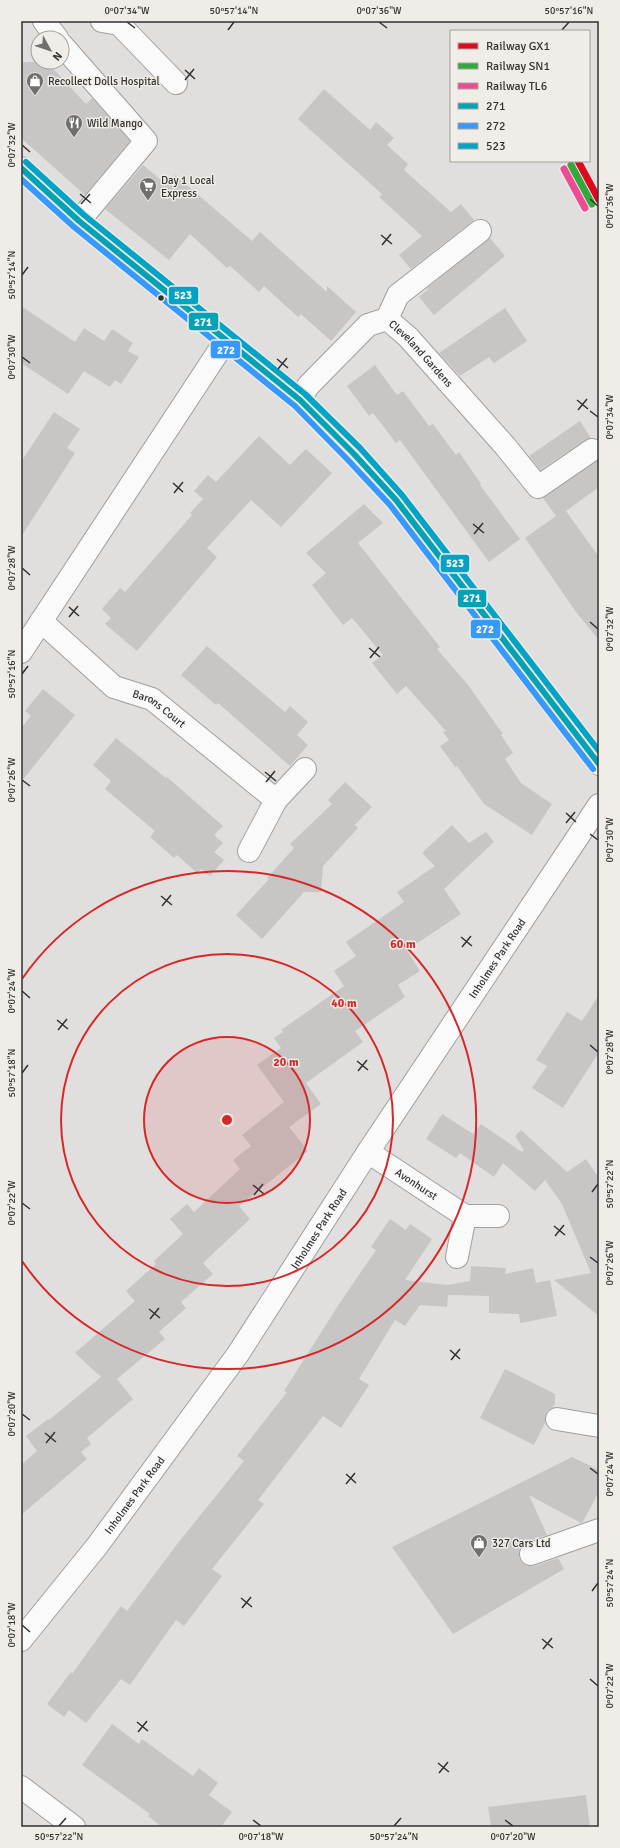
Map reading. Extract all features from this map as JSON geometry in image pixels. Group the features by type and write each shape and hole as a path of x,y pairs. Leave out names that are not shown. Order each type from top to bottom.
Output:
{"street":[{"path":"44,21 50,30"},
{"path":"102,21 119,24 176,83"},
{"path":"70,55 146,141 79,220"},
{"path":"21,168 79,220 300,400 354,454 396,500 599,764"},
{"path":"387,319 398,295 480,231"},
{"name":"Cleveland Gardens","path":"300,400 308,386 368,325 387,319 408,337 538,487 592,450"},
{"path":"21,652 226,340"},
{"name":"Barons Court","path":"41,621 114,687 152,699 276,800"},
{"path":"249,851 276,800 306,769"},
{"name":"Inholmes Park Road","path":"21,1640 97,1546 238,1354 368,1152 599,805"},
{"name":"Avonhurst","path":"368,1152 465,1216"},
{"path":"457,1257 465,1216 498,1216"},
{"path":"557,1419 599,1426"},
{"path":"531,1554 553,1548 599,1530"},
{"path":"21,1787 74,1827"}],"building":[{"path":"21,62 30,62 30,70 54,70 86,104 92,98 130,141 85,195 21,138"},
{"path":"324,89 370,130 376,122 394,138 387,145 408,164 404,170 451,212 461,204 474,220 411,269 399,255 422,236 379,197 382,194 298,119"},
{"path":"143,165 167,185 175,175 252,241 260,232 327,292 327,286 356,312 331,341 301,314 298,317 264,286 259,292 230,266 227,268 190,234 169,260 105,209"},
{"path":"490,238 505,256 434,315 419,297 428,289 427,288"},
{"path":"21,306 75,342 84,328 104,341 112,329 133,343 128,351 139,357 121,384 115,380 110,387 84,371 68,394 21,363"},
{"path":"505,308 527,341 494,363 489,357 460,376 439,353"},
{"path":"375,365 397,395 403,391 429,426 433,424 456,455 459,452 481,484 480,485 520,539 489,562 400,440 396,443 373,413 369,416 347,386"},
{"path":"54,412 80,429 67,448 75,453 21,537 21,462"},
{"path":"580,421 591,438 585,440 540,470 529,456"},
{"path":"259,436 290,465 306,449 332,473 281,527 251,500 207,548 217,557 137,651 105,624 111,618 102,609 120,588 125,592 192,515 190,513 203,499 194,491 208,475 216,482"},
{"path":"599,460 599,487 566,511 599,557 599,640 576,612 525,538 556,516 543,498"},
{"path":"364,504 383,523 358,543 440,647 437,649 468,685 503,734 501,735 513,753 505,759 521,783 552,804 532,835 484,804 457,766 455,767 440,746 449,740 443,732 446,731 406,686 397,694 372,663 383,655 352,618 343,625 312,585 326,573 306,553"},
{"path":"207,646 285,712 290,706 308,722 297,735 308,745 290,766 218,703 216,705 181,675"},
{"path":"43,689 75,715 21,782 21,728 31,716 25,711"},
{"path":"116,738 166,778 167,777 223,826 214,835 223,843 214,852 224,860 210,876 201,869 197,873 177,855 174,858 150,837 155,831 105,789 111,781 93,765"},
{"path":"345,782 372,807 355,825 358,828 323,866 321,892 304,892 262,939 236,915 269,879 267,878 294,848 290,844 332,804 328,800"},
{"path":"452,825 469,843 486,832 494,842 444,889 461,914 407,950 420,971 398,985 405,997 355,1031 363,1042 306,1083 321,1104 289,1127 308,1151 239,1206 250,1219 203,1263 213,1274 181,1302 186,1308 159,1332 165,1339 117,1379 133,1399 87,1438 91,1444 81,1452 87,1459 21,1515 21,1465 37,1451 26,1436 48,1419 49,1420 101,1377 75,1353 135,1301 126,1291 156,1264 154,1261 183,1234 170,1219 187,1204 194,1212 240,1169 233,1160 251,1146 242,1135 284,1102 257,1065 281,1048 274,1038 283,1032 281,1030 344,986 334,971 356,956 346,942 404,902 397,892 435,866 422,853"},
{"path":"599,995 599,1052 563,1108 532,1088 547,1066 536,1060 567,1012 582,1021"},
{"path":"442,1114 473,1134 481,1124 522,1152 524,1150 515,1136 521,1130 567,1172 586,1159 599,1178 599,1316 554,1280 591,1273 562,1204 545,1180 535,1191 503,1163 494,1177 460,1153 456,1158 426,1139"},
{"path":"390,1219 406,1230 410,1224 432,1239 405,1280 448,1285 470,1281 471,1266 506,1268 505,1274 533,1268 536,1283 550,1280 557,1316 520,1323 519,1314 489,1313 489,1296 448,1295 447,1307 420,1305 405,1326 395,1320 359,1379 369,1385 341,1428 323,1416 258,1500 264,1504 212,1569 222,1576 184,1626 176,1620 130,1685 121,1679 86,1723 69,1710 64,1717 47,1704 71,1672 72,1674 121,1606 127,1611 178,1543 244,1461 237,1456 287,1392 284,1391 341,1301 376,1250 371,1247"},
{"path":"505,1369 555,1394 555,1403 553,1407 547,1411 545,1423 534,1445 480,1418"},
{"name":"327 Cars Ltd","path":"572,1457 599,1470 599,1491 583,1522 581,1523 529,1495 547,1535 526,1542 521,1546 519,1552 519,1558 528,1566 535,1566 558,1558 564,1569 453,1634 392,1547"},
{"path":"112,1724 139,1744 142,1739 193,1776 199,1768 218,1783 209,1795 232,1812 221,1827 162,1827 148,1816 150,1814 82,1765"},
{"path":"586,1795 590,1827 491,1827 488,1807"}],"rail line":[{"name":"GX1","path":"579,162 599,200"},
{"name":"SN1","path":"571,165 592,204"},
{"name":"TL6","path":"564,169 585,208"}],"transit line":[{"name":"523","path":"26,162 84,215 305,394 360,448 402,495 599,751"},
{"name":"271","path":"21,168 79,221 300,400 354,454 396,500 599,764"},
{"name":"272","path":"21,179 74,227 295,406 348,460 390,505 593,769"}],"place":[{"name":"Recollect Dolls Hospital","path":"35,96"},
{"name":"Wild Mango","path":"74,138"},
{"name":"Day 1 Local Express","path":"148,201"},
{"name":"327 Cars Ltd","path":"479,1558"}]}
